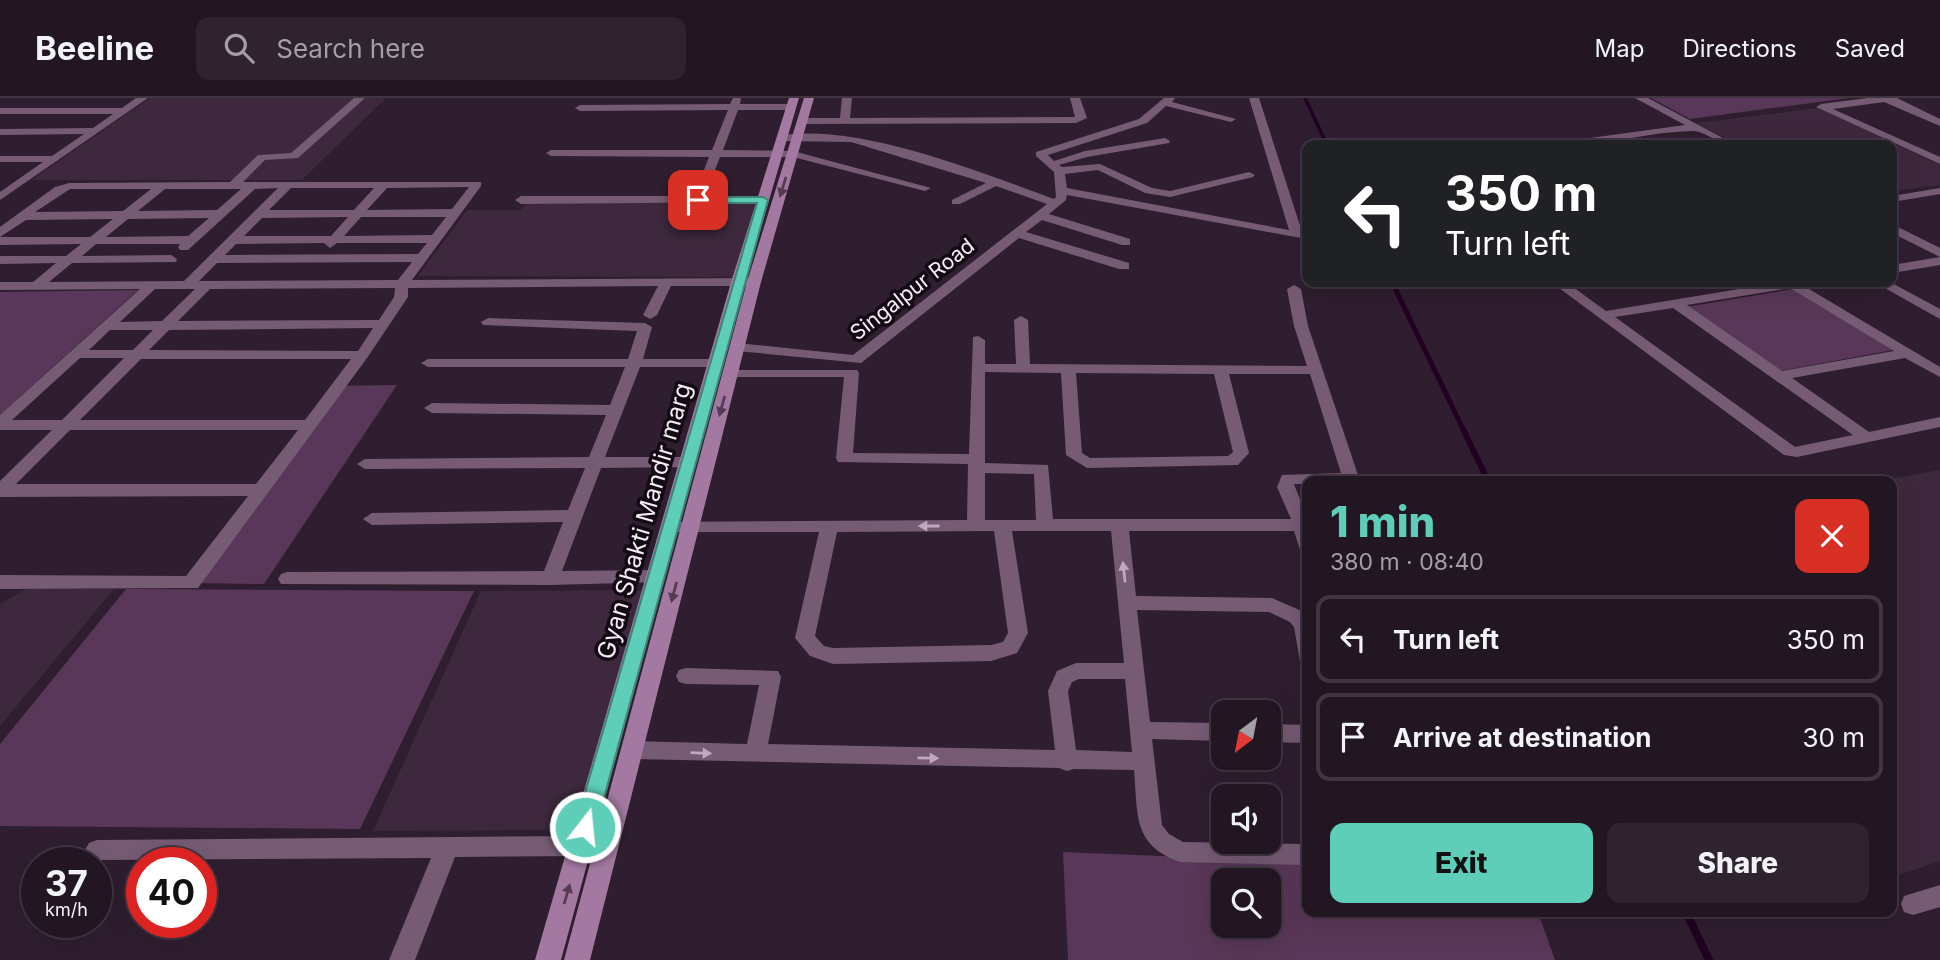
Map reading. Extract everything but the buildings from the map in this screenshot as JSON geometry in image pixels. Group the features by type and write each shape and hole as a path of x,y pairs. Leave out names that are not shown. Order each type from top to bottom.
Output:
{"street":[{"path":"0,197 143,98"},
{"path":"233,185 262,157 294,156 360,98"},
{"path":"295,168 370,98"},
{"name":"Gyan Shakti Mandir marg","path":"577,960 632,750 681,526 746,282 796,109 809,98"},
{"path":"845,121 847,98"},
{"path":"580,108 736,103 796,109 845,121 1076,120 1082,118 1075,98"},
{"path":"1061,190 1297,235 1254,98"},
{"path":"1640,98 1721,140"},
{"path":"1892,98 1821,107 1894,140"},
{"path":"1886,99 1940,122"},
{"path":"551,153 716,153 851,139 958,169 1055,203 1062,198 1061,190 1054,168 1040,156 1044,151 1143,121 1167,101 1231,119"},
{"path":"698,200 736,103"},
{"path":"0,111 125,111"},
{"path":"1598,140 1696,127"},
{"path":"0,132 95,131"},
{"path":"1054,168 1085,154 1165,141"},
{"path":"1897,141 1940,161"},
{"path":"787,146 925,188"},
{"name":"Gyan Shakti Mandir marg","path":"548,960 656,577 681,526 688,462 723,368 737,347 746,282 763,200 787,146"},
{"path":"0,159 55,159"},
{"path":"1054,168 1100,167 1149,191 1170,194 1249,175"},
{"path":"0,424 106,326 171,259 259,214 283,182"},
{"path":"0,233 66,186 252,185 283,182 477,184 402,284 401,297 362,355 191,583 0,582"},
{"path":"956,202 996,182"},
{"path":"294,285 383,184"},
{"path":"188,285 214,259 221,214 252,185"},
{"path":"36,286 162,186"},
{"path":"1897,198 1940,191"},
{"path":"1921,194 1940,202"},
{"path":"522,200 763,200"},
{"name":"Singalpur Road","path":"737,347 856,360 1055,203"},
{"path":"259,214 455,213"},
{"path":"23,216 221,214"},
{"path":"1040,215 1126,242"},
{"path":"1897,231 1940,253"},
{"path":"1017,233 1124,266"},
{"path":"0,241 218,235 334,240 435,239"},
{"path":"214,259 421,258"},
{"path":"0,260 171,259"},
{"path":"1897,268 1940,261"},
{"path":"0,286 746,282"},
{"path":"650,315 666,283"},
{"path":"0,491 206,285"},
{"path":"1565,287 1787,450 1797,452 1940,422"},
{"path":"1604,316 1766,287"},
{"path":"1803,287 1940,373"},
{"path":"1890,287 1940,315"},
{"path":"1293,289 1301,327 1351,476"},
{"path":"1675,303 1867,438"},
{"path":"1021,320 1023,368"},
{"path":"488,322 645,327 634,363 550,578"},
{"path":"106,326 383,324"},
{"path":"976,526 978,340"},
{"path":"1780,376 1908,353"},
{"path":"76,354 362,355"},
{"path":"428,363 634,363 852,373 844,458 976,463 1042,469 1045,526"},
{"path":"978,368 1316,370"},
{"path":"1069,368 1074,455 1087,463 1232,461 1238,458 1241,453 1220,369"},
{"path":"432,408 616,410"},
{"path":"0,424 309,425"},
{"path":"365,464 688,462"},
{"path":"1302,479 1288,479 1285,487 1302,521"},
{"path":"0,491 262,491"},
{"path":"372,519 574,516"},
{"path":"1119,524 1151,829 1161,841 1180,852 1302,855"},
{"path":"681,526 1302,525"},
{"path":"829,526 806,638 817,651 833,656 991,653 1010,648 1018,633 1002,526"},
{"path":"287,579 656,577"},
{"path":"1127,603 1272,604 1297,617 1302,624"},
{"path":"1067,762 1058,691 1064,677 1076,671 1133,671"},
{"path":"686,676 771,677 755,754"},
{"path":"1140,730 1211,732"},
{"path":"1281,733 1302,734"},
{"path":"632,750 1067,762 1143,761"},
{"path":"112,850 581,846"},
{"path":"402,960 447,848"},
{"path":"1913,904 1940,896"}],"shaded area":[{"path":"150,98 386,98 302,180 31,180"},
{"path":"1651,98 1849,98 1690,119"},
{"path":"1818,108 1886,140 1729,140 1696,123"},
{"path":"1897,145 1940,165 1940,185 1897,190"},
{"path":"526,203 757,203 734,277 418,276 467,210 521,210"},
{"path":"1793,289 1893,350 1780,371 1686,307"},
{"path":"138,290 0,415 0,292"},
{"path":"397,385 264,584 196,583 332,386"},
{"path":"1940,470 1940,861 1897,875 1897,478"},
{"path":"26,589 114,589 0,726 0,604"},
{"path":"126,589 474,591 360,829 0,826 0,744"},
{"path":"648,590 578,830 373,831 481,591"},
{"path":"1063,852 1302,862 1302,917 1540,917 1555,960 1068,960"}],"waterway":[{"path":"1305,98 1325,140"},
{"path":"1394,287 1464,431"},
{"path":"1463,429 1486,476"},
{"path":"1688,917 1709,960"}],"route":[{"path":"585,827 763,200 698,200"}]}
